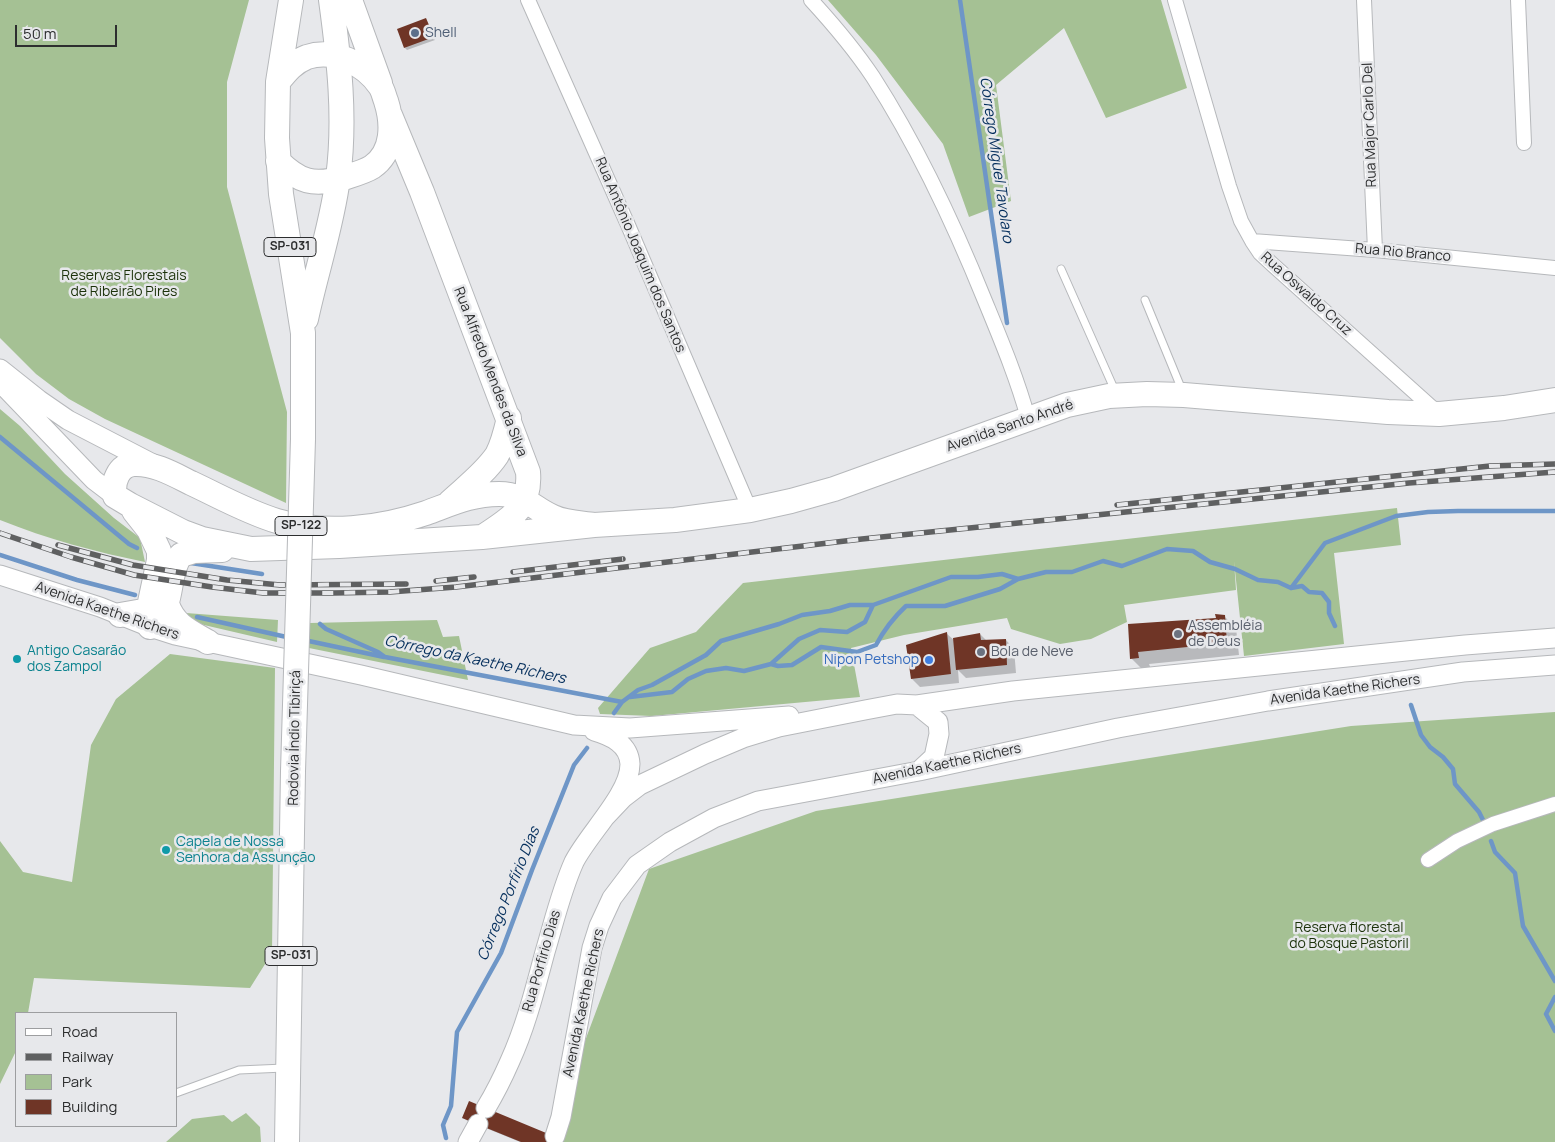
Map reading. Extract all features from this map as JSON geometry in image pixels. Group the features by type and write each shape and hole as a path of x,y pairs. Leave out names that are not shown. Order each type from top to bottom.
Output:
{"highway":[{"name":"Rodovia Índio Tibiriçá","path":"287,1142 290,1068 293,771 303,439 303,333 278,160 278,82 291,0"},
{"name":"Rodovia Índio Tibiriçá","path":"303,333 331,216 338,179 342,137 341,88 331,0"},
{"name":"Rua Alfredo Mendes da Silva","path":"350,0 390,115 422,192 509,418 528,472 529,483 526,500"},
{"path":"278,82 288,70 307,57 338,56 356,63 381,87"},
{"path":"307,57 316,60 328,68 341,88"},
{"path":"331,216 342,192 352,180 383,153 391,128 390,115"},
{"path":"311,182 326,169 342,137"},
{"path":"278,160 294,175 311,182 338,179 368,168"},
{"name":"Rua Alfredo Mendes da Silva","path":"368,168 394,170 403,174 412,180 422,192"},
{"name":"Avenida Santo André","path":"482,537 594,525 675,520 750,510 792,501 834,488 1067,405 1117,395 1184,395 1388,412 1439,414 1504,408 1555,400"},
{"path":"447,505 496,455 506,433 509,418"},
{"path":"155,613 159,550 149,530 113,488 116,478 122,469 128,465 135,464 163,469"},
{"name":"SP-122","path":"163,469 276,521 322,529 381,525 426,513 468,497 500,494 526,500"},
{"path":"482,537 496,517 493,501 484,495"},
{"name":"SP-122","path":"122,500 183,532 211,541 251,549 339,546 482,537"},
{"path":"482,537 507,520 526,500"},
{"name":"Avenida Santo André","path":"526,500 555,518 594,525"},
{"path":"155,613 181,555 194,551 251,549"},
{"path":"120,615 143,611 155,613 174,619 189,631 208,642"}],"main road":[{"name":"SP-122","path":"0,370 68,420 163,469"},
{"name":"SP-122","path":"0,382 94,480 122,500"},
{"name":"Avenida Kaethe Richers","path":"0,575 120,615"},
{"path":"605,817 623,798 640,786 705,754 743,738 779,727 897,704 917,705 1014,691 1465,645 1555,638"},
{"path":"208,642 361,675 574,725 614,738 623,746 628,755 630,763 629,776 605,817"},
{"name":"Avenida Kaethe Richers","path":"555,1136 592,948 599,926 612,898 637,865 670,842 714,818 758,801 918,771 1118,728 1268,701 1463,672 1555,665"},
{"path":"917,705 938,722 939,734 934,757 918,771"},
{"path":"574,725 630,728 866,710"},
{"name":"Rua Porfirio Dias","path":"477,1129 511,1060 524,1023 562,891 578,855 605,817"}],"street":[{"name":"Rua Antônio Joaquim dos Santos","path":"528,0 628,225 750,510"},
{"path":"811,0 851,47 872,76 932,183 967,256 1018,383 1028,418"},
{"name":"Rua Oswaldo Cruz","path":"1175,0 1229,186 1241,222 1252,241 1273,265 1439,414"},
{"name":"Rua Major Carlo Del","path":"1364,0 1375,250"},
{"path":"1518,0 1524,143"},
{"name":"Rua Rio Branco","path":"1252,241 1375,250 1555,268"},
{"path":"1428,860 1458,841 1493,824 1555,804"}],"lane":[{"path":"1061,269 1117,395"},
{"path":"1145,300 1184,395"},
{"path":"178,1092 239,1070 290,1068"}],"green space":[{"name":"Reservas Florestais de Ribeirão Pires","path":"0,0 249,0 227,82 227,187 287,412 286,503 105,419 69,399 36,374 0,338"},
{"path":"828,0 1161,0 1187,88 1106,118 1064,28 996,85 1011,201 969,217 943,144 876,55"},
{"path":"0,409 20,426 65,474 114,518 140,538 145,562 72,544 0,520"},
{"path":"1397,508 1401,545 1334,553 1344,644 1244,656 1234,561 1236,590 1124,605 1127,622 1091,639 1060,644 1011,629 1007,618 904,635 851,648 860,697 652,716 600,714 598,708 650,648 696,632 743,583"},
{"path":"186,613 278,620 277,642 204,625 191,620"},
{"path":"437,620 443,637 459,636 468,680 309,648 310,623"},
{"path":"170,654 275,668 272,953 250,988 34,978 28,1012 15,1012 15,1053 0,1084 0,841 23,872 72,882 91,745 116,699"},
{"name":"Reserva florestal do Bosque Pastoril","path":"1555,712 1555,1142 563,1142 582,1049 649,869 816,811 1351,726"},
{"path":"246,1113 260,1127 261,1142 166,1142 192,1119 224,1115 232,1122"}],"building":[{"name":"Shell","path":"426,18 434,37 404,48 397,29"},
{"name":"Assembléia de Deus","path":"1215,614 1225,615 1227,643 1138,652 1139,658 1130,659 1128,624 1216,618"},
{"name":"Nipon Petshop","path":"947,632 951,674 911,679 906,645"},
{"name":"Bola de Neve","path":"980,633 981,640 1006,639 1007,665 956,670 953,638"},
{"path":"469,1101 563,1140 562,1142 521,1142 462,1118"}],"waterway":[{"name":"Córrego Miguel Tavolaro","path":"960,0 1007,323"},
{"name":"Córrego da Kaethe Richers","path":"0,437 129,544 137,548"},
{"path":"1291,588 1325,543 1396,516 1458,511 1555,511"},
{"name":"Córrego da Kaethe Richers","path":"320,624 326,629 378,652 385,657 622,702 638,690 652,685 706,655 721,641 779,624 802,615 830,611 850,605 873,605 951,577 978,577 1002,574 1018,579 1046,572 1072,572 1103,561 1122,566 1167,549 1193,551 1210,562 1235,569 1258,580 1278,582 1291,588 1302,586 1309,592 1322,593 1329,602 1329,613 1335,626"},
{"name":"Córrego da Kaethe Richers","path":"0,555 77,580 135,595"},
{"name":"Córrego da Kaethe Richers","path":"191,563 262,574"},
{"name":"Córrego da Kaethe Richers","path":"771,664 778,666 792,665 821,647 857,652 876,645 889,624 906,606 945,606 1000,589 1018,579"},
{"name":"Córrego da Kaethe Richers","path":"630,697 672,692 688,679 706,671 726,668 744,671 771,664 799,639 820,630 847,632 865,622 873,605"},
{"path":"197,617 291,638"},
{"path":"304,640 384,657"},
{"name":"Córrego Porfírio Dias","path":"614,713 622,702"},
{"name":"Córrego da Kaethe Richers","path":"1411,705 1421,735 1430,747 1443,757 1453,769 1455,784 1479,812 1483,820"},
{"name":"Córrego Porfírio Dias","path":"446,1138 443,1125 451,1106 457,1032 501,953 574,765 587,748"},
{"name":"Córrego da Kaethe Richers","path":"1491,841 1495,852 1515,873 1523,926 1555,981"},
{"name":"Córrego da Kaethe Richers","path":"1555,997 1546,1014 1555,1031"}],"railway":[{"path":"1117,505 1490,466 1555,464"},
{"path":"0,533 71,557 134,575 212,587 263,593 390,592 456,587 862,539 1409,483 1555,472"},
{"path":"58,545 133,565 227,580 280,585 406,584"},
{"path":"513,572 623,559"},
{"path":"436,581 474,577"}],"place":[{"name":"Shell","path":"415,33"},
{"name":"Assembléia de Deus","path":"1178,634"},
{"name":"Bola de Neve","path":"981,652"},
{"name":"Antigo Casarão dos Zampol","path":"17,659"},
{"name":"Nipon Petshop","path":"929,660"},
{"name":"Capela de Nossa Senhora da Assunção","path":"166,850"}]}
